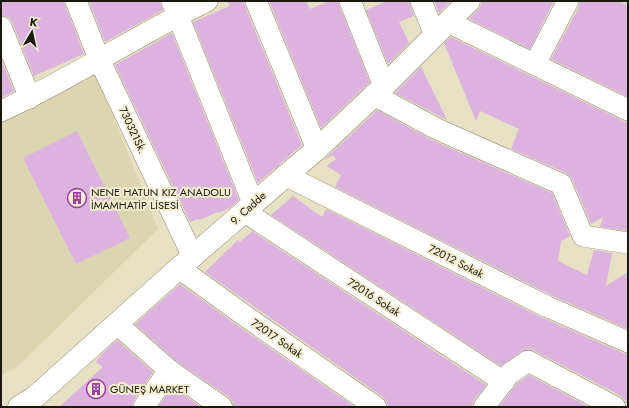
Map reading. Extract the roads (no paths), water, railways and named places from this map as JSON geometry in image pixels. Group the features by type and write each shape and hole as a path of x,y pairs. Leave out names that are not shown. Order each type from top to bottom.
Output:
{"street":[{"name":"730321Sk.","path":"76,1 99,59 186,263"},
{"path":"1,111 30,98 99,59 175,8 207,1"},
{"path":"256,1 317,148"},
{"path":"350,1 379,91 437,129 561,184 583,236 628,244"},
{"path":"421,1 442,28 535,64 628,110"},
{"name":"9. Cadde","path":"34,404 117,324 317,148 379,91 469,1"},
{"path":"535,64 568,1"},
{"path":"175,8 249,208"},
{"path":"1,27 30,98"},
{"name":"72012 Sokak","path":"285,175 548,307 628,342"},
{"name":"72016 Sokak","path":"249,208 504,382"},
{"name":"72017 Sokak","path":"186,263 248,318 376,407"},
{"path":"117,324 169,370 222,407"},
{"path":"484,407 509,374 528,361 615,407"},
{"path":"144,407 169,370"}],"place":[{"name":"NENE HATUN KIZ ANADOLU İMAMHATİP LİSESİ","path":"77,198"},
{"name":"GÜNEŞ MARKET","path":"96,389"}]}
